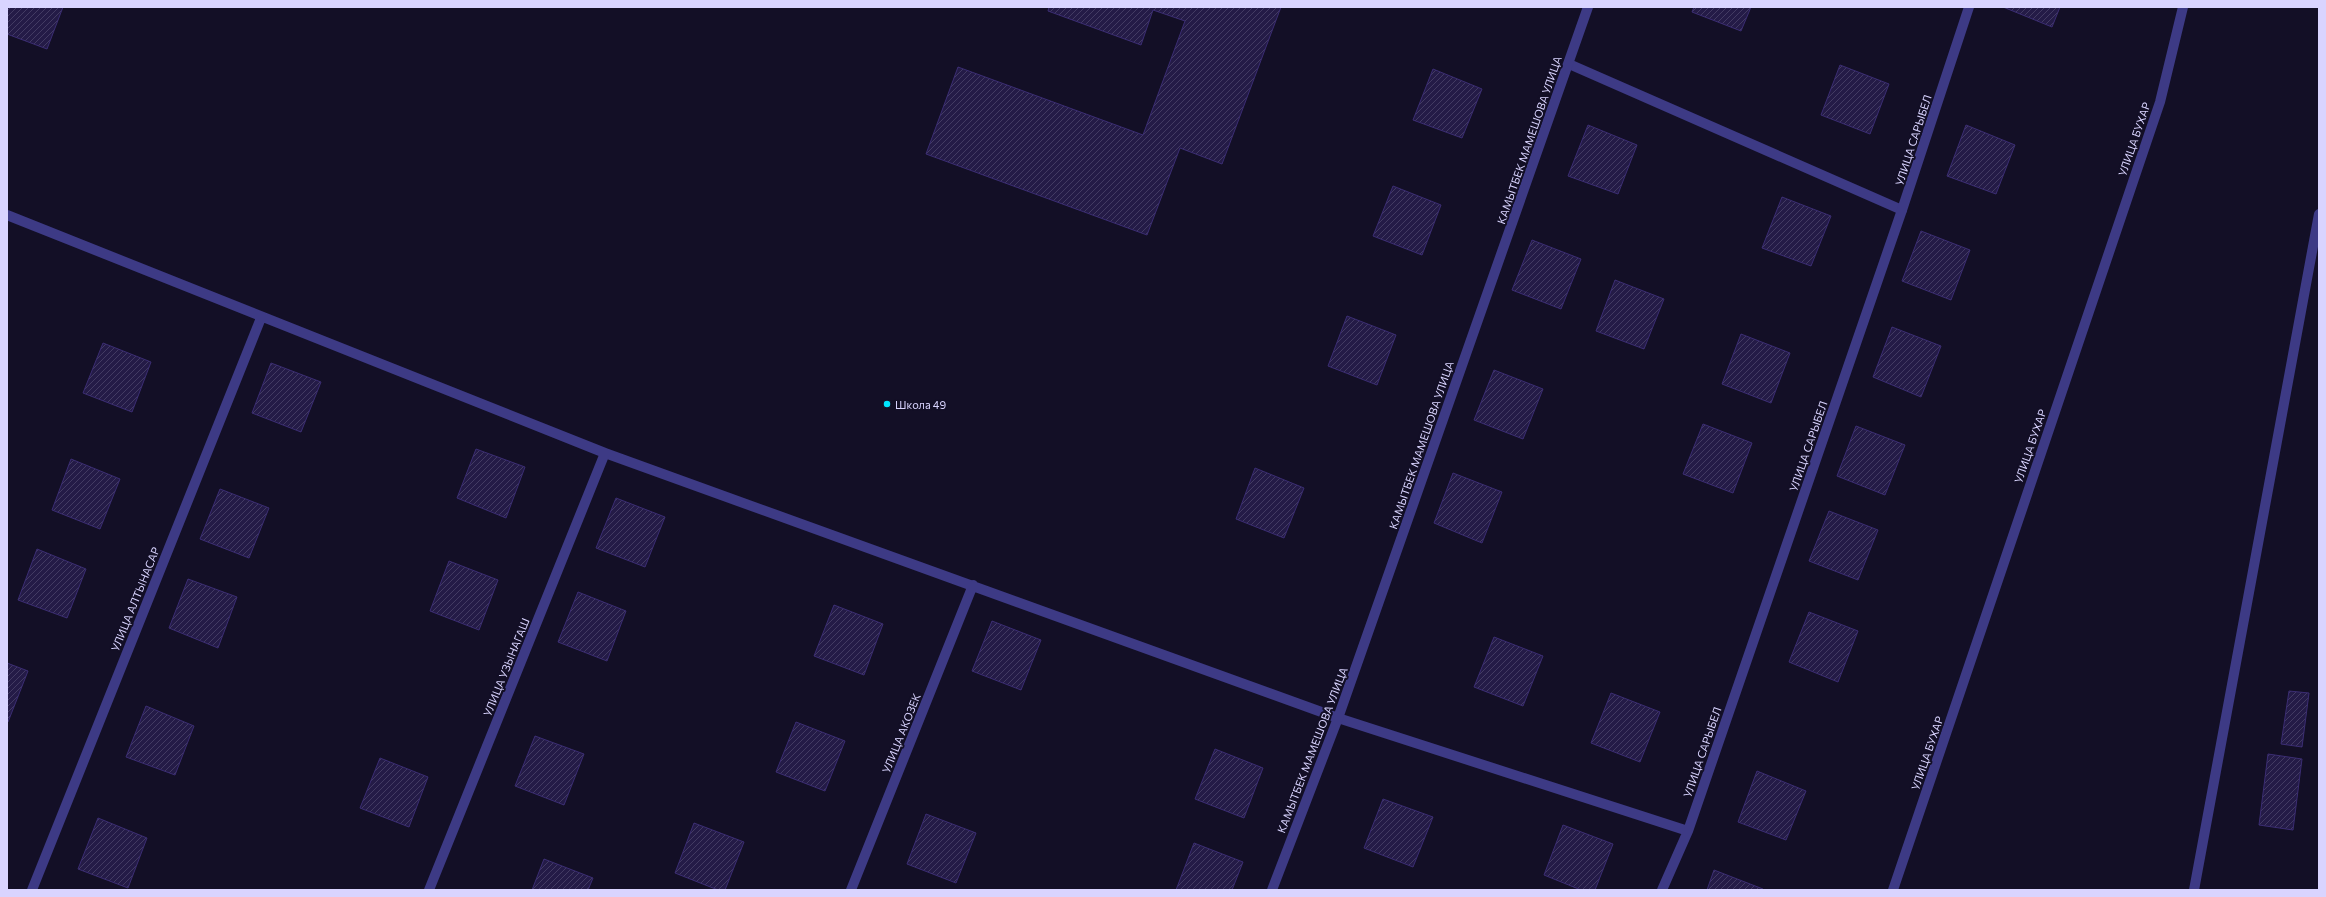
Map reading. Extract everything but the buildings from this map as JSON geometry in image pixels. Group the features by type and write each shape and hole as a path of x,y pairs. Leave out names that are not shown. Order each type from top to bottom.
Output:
{"street":[{"name":"КАМЫТБЕК МАМЕШОВА УЛИЦА","path":"1272,890 1338,718 1588,7"},
{"name":"УЛИЦА САРЫБЕЛ","path":"1662,890 1688,831 1902,210 1969,7"},
{"name":"УЛИЦА БУХАР","path":"1893,890 2160,102 2183,7"},
{"path":"1569,64 1902,210"},
{"path":"2194,890 2319,214"},
{"path":"7,215 261,318 606,453 1338,718 1688,831"},
{"name":"УЛИЦА АЛТЫНАСАР","path":"32,890 261,318"},
{"name":"УЛИЦА УЗЫНАГАШ","path":"429,890 606,453"},
{"name":"УЛИЦА АКОЗЕК","path":"851,890 973,586"}],"place":[{"name":"Школа 49","path":"887,404"}]}
